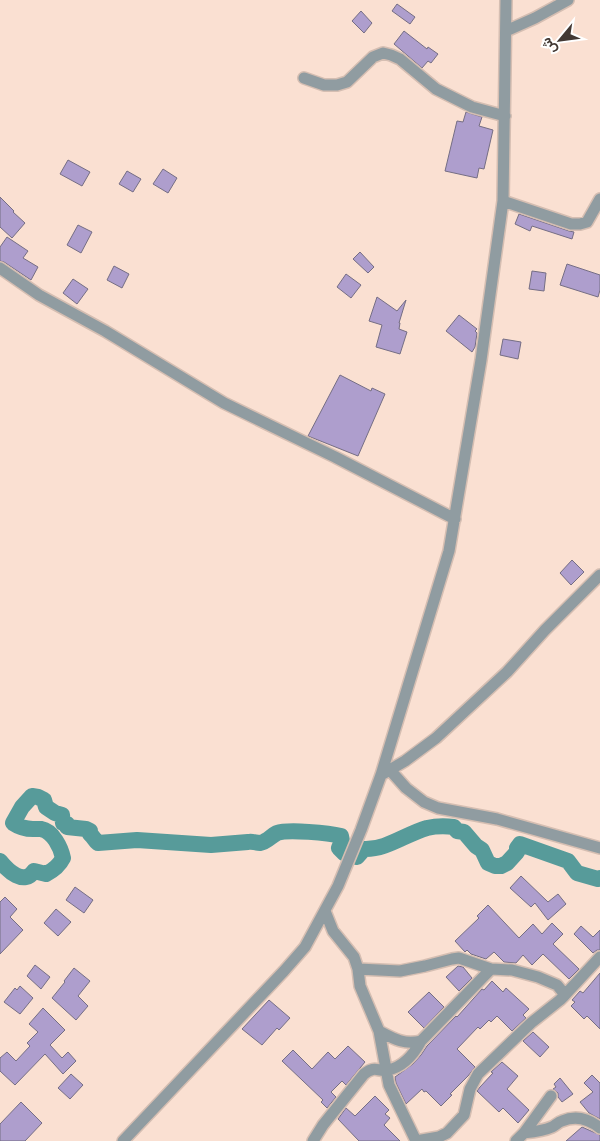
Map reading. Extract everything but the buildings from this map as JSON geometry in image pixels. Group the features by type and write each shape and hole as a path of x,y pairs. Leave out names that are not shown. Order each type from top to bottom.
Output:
{"street":[{"path":"123,1141 305,947 338,886 386,772 449,551 481,360 503,200 506,0"},
{"path":"506,31 568,0"},
{"path":"304,78 324,85 336,85 346,82 373,57 383,53 400,59 436,90 472,107 505,116"},
{"path":"503,200 571,224 580,224 587,222 600,199"},
{"path":"0,268 39,295 105,331 224,403 335,457 455,519"},
{"path":"386,772 405,761 436,738 507,672 545,630 600,575"},
{"path":"386,772 424,802 438,808 496,819 600,848"},
{"path":"325,911 333,931 354,957 360,986 379,1031 389,1085 416,1141 447,1134 464,1115 470,1089 478,1074 531,1023 560,1000 600,957"},
{"path":"358,969 400,971 452,958 459,958 491,969 512,970 538,977 557,985 564,996"},
{"path":"313,1141 323,1125 361,1077 370,1070 387,1070 401,1064 410,1057 421,1041 491,969"},
{"path":"379,1031 397,1040 412,1043 421,1041"},
{"path":"520,1137 551,1096"},
{"path":"520,1137 552,1127 560,1121 571,1118 593,1122 600,1128"}],"waterway":[{"path":"0,861 12,873 26,877 34,871 46,874 56,867 63,858 53,836 45,830 23,828 13,823 22,807 32,796 44,800 46,807 62,815 63,823 67,824 67,827 90,831 90,834 98,843 137,840 211,845 260,843 277,833 290,831 309,832 341,836 342,841 339,848 344,853 357,857 364,849 380,847 427,828 454,827 457,831 464,832 482,850 488,863 495,866 507,863 517,852 520,844 568,861 577,873 600,878"}]}
